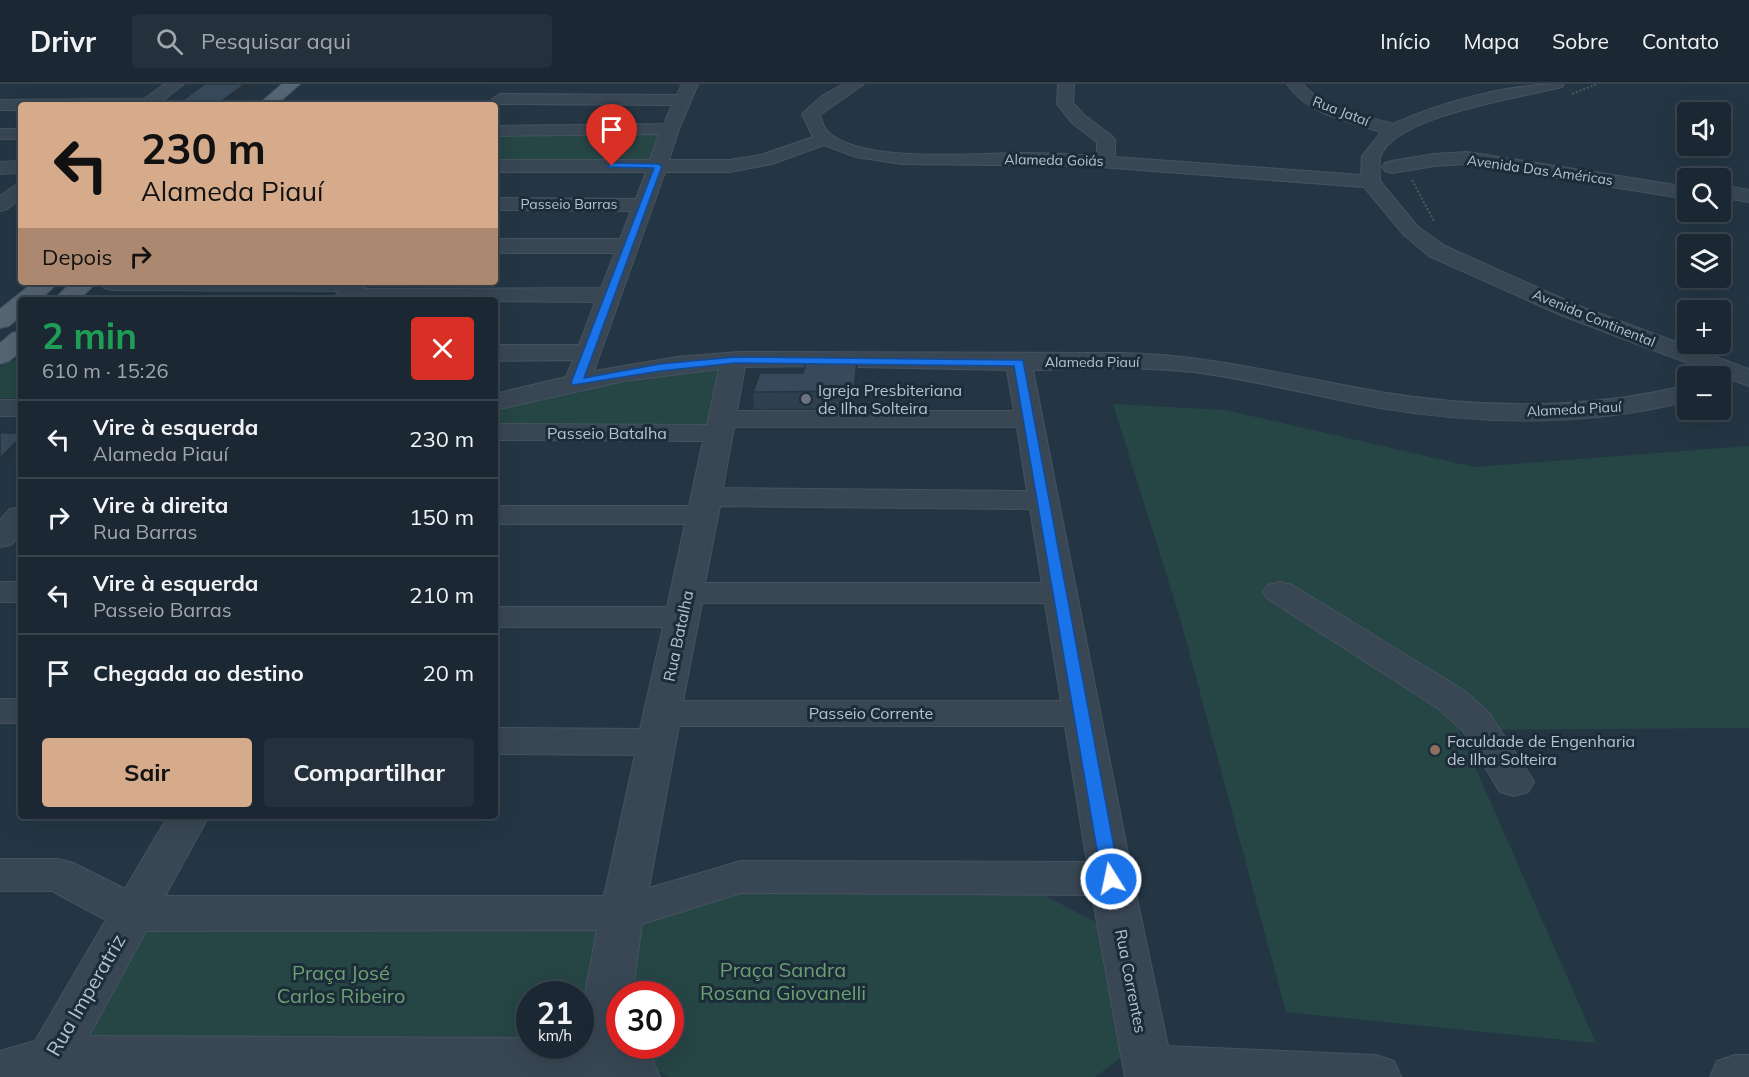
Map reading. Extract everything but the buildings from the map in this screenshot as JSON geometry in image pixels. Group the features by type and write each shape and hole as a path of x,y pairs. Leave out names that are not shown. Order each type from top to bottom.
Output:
{"main road":[{"path":"270,102 292,84"},
{"path":"30,297 44,285"},
{"path":"68,297 82,285"},
{"path":"0,321 18,306"},
{"path":"0,356 18,341"}],"street":[{"path":"150,102 176,84"},
{"path":"498,102 511,84"},
{"path":"498,166 729,166 765,160 825,139 814,129 811,114 828,100 856,84"},
{"path":"1066,84 1065,104 1078,118 1106,140 1106,161"},
{"name":"Rua Jataí","path":"1294,84 1298,92 1317,105 1394,130"},
{"path":"1370,182 1371,156 1394,130 1436,112 1564,88"},
{"path":"1392,168 1391,159 1406,135 1497,102 1564,88"},
{"path":"498,104 687,92 670,129 577,383"},
{"path":"0,105 18,105"},
{"path":"498,131 670,129"},
{"path":"0,134 18,134"},
{"name":"Alameda Goiás","path":"825,139 858,152 905,158 1106,161 1370,182"},
{"name":"Avenida Das Américas","path":"1462,139 1501,158 1677,191"},
{"name":"Avenida Das Américas","path":"1392,168 1415,163 1467,158 1501,158 1677,184"},
{"path":"0,168 18,168"},
{"name":"Avenida Continental","path":"1392,168 1394,184 1430,232 1453,247 1474,266"},
{"name":"Avenida Continental","path":"1370,182 1411,231 1437,250 1571,311 1735,377"},
{"path":"0,205 18,192"},
{"path":"1731,193 1749,196"},
{"path":"1731,200 1749,203"},
{"name":"Passeio Barras","path":"498,204 644,205"},
{"path":"498,246 628,246"},
{"path":"97,297 111,285"},
{"path":"181,285 609,296"},
{"path":"498,353 588,352"},
{"name":"Alameda Piauí","path":"498,401 577,383 670,366 735,360 1161,362 1234,370 1381,400 1470,411 1572,412 1654,403 1677,396"},
{"name":"Rua Batalha","path":"610,1071 622,913 735,360"},
{"name":"Rua Correntes","path":"1019,362 1145,1074"},
{"path":"0,408 18,408"},
{"path":"721,426 1029,419"},
{"name":"Passeio Batalha","path":"498,432 721,426"},
{"path":"498,515 705,506 1043,500"},
{"path":"0,538 18,519"},
{"path":"0,592 18,592"},
{"path":"1281,592 1452,700 1476,722 1514,782"},
{"path":"498,616 684,605 1060,593"},
{"path":"0,711 18,711"},
{"name":"Passeio Corrente","path":"659,728 1081,713"},
{"path":"498,741 659,728"},
{"name":"Rua Imperatriz","path":"46,1067 187,819"},
{"path":"0,875 58,875 133,914 622,913 741,877 1111,879"},
{"path":"0,1073 46,1067 610,1071"},
{"path":"1145,1074 1376,1077"},
{"path":"1735,1077 1749,1077"}],"path":[{"path":"1564,88 1598,84"},
{"path":"1415,163 1411,178 1435,222"}],"green space":[{"path":"665,131 651,164 498,164 498,135"},
{"path":"18,359 18,398 0,398 0,367 6,362"},
{"path":"723,367 709,428 498,429 498,408 609,383"},
{"path":"1113,404 1225,410 1474,467 1749,446 1749,728 1459,730 1596,1043 1286,1012 1180,618"},
{"name":"Praça Sandra Rosana Giovanelli","path":"740,885 1040,893 1103,926 1123,1056 1095,1077 669,1077 635,1059 684,1059 684,981 625,981 633,922"},
{"name":"Praça José Carlos Ribeiro","path":"144,923 608,923 594,989 594,981 516,981 516,1046 75,1046"}],"place":[{"name":"Igreja Presbiteriana de Ilha Solteira","path":"806,399"},
{"name":"Faculdade de Engenharia de Ilha Solteira","path":"1435,750"}],"route":[{"path":"612,166 658,166 577,383 700,362 735,360 1019,362 1111,879"}]}
